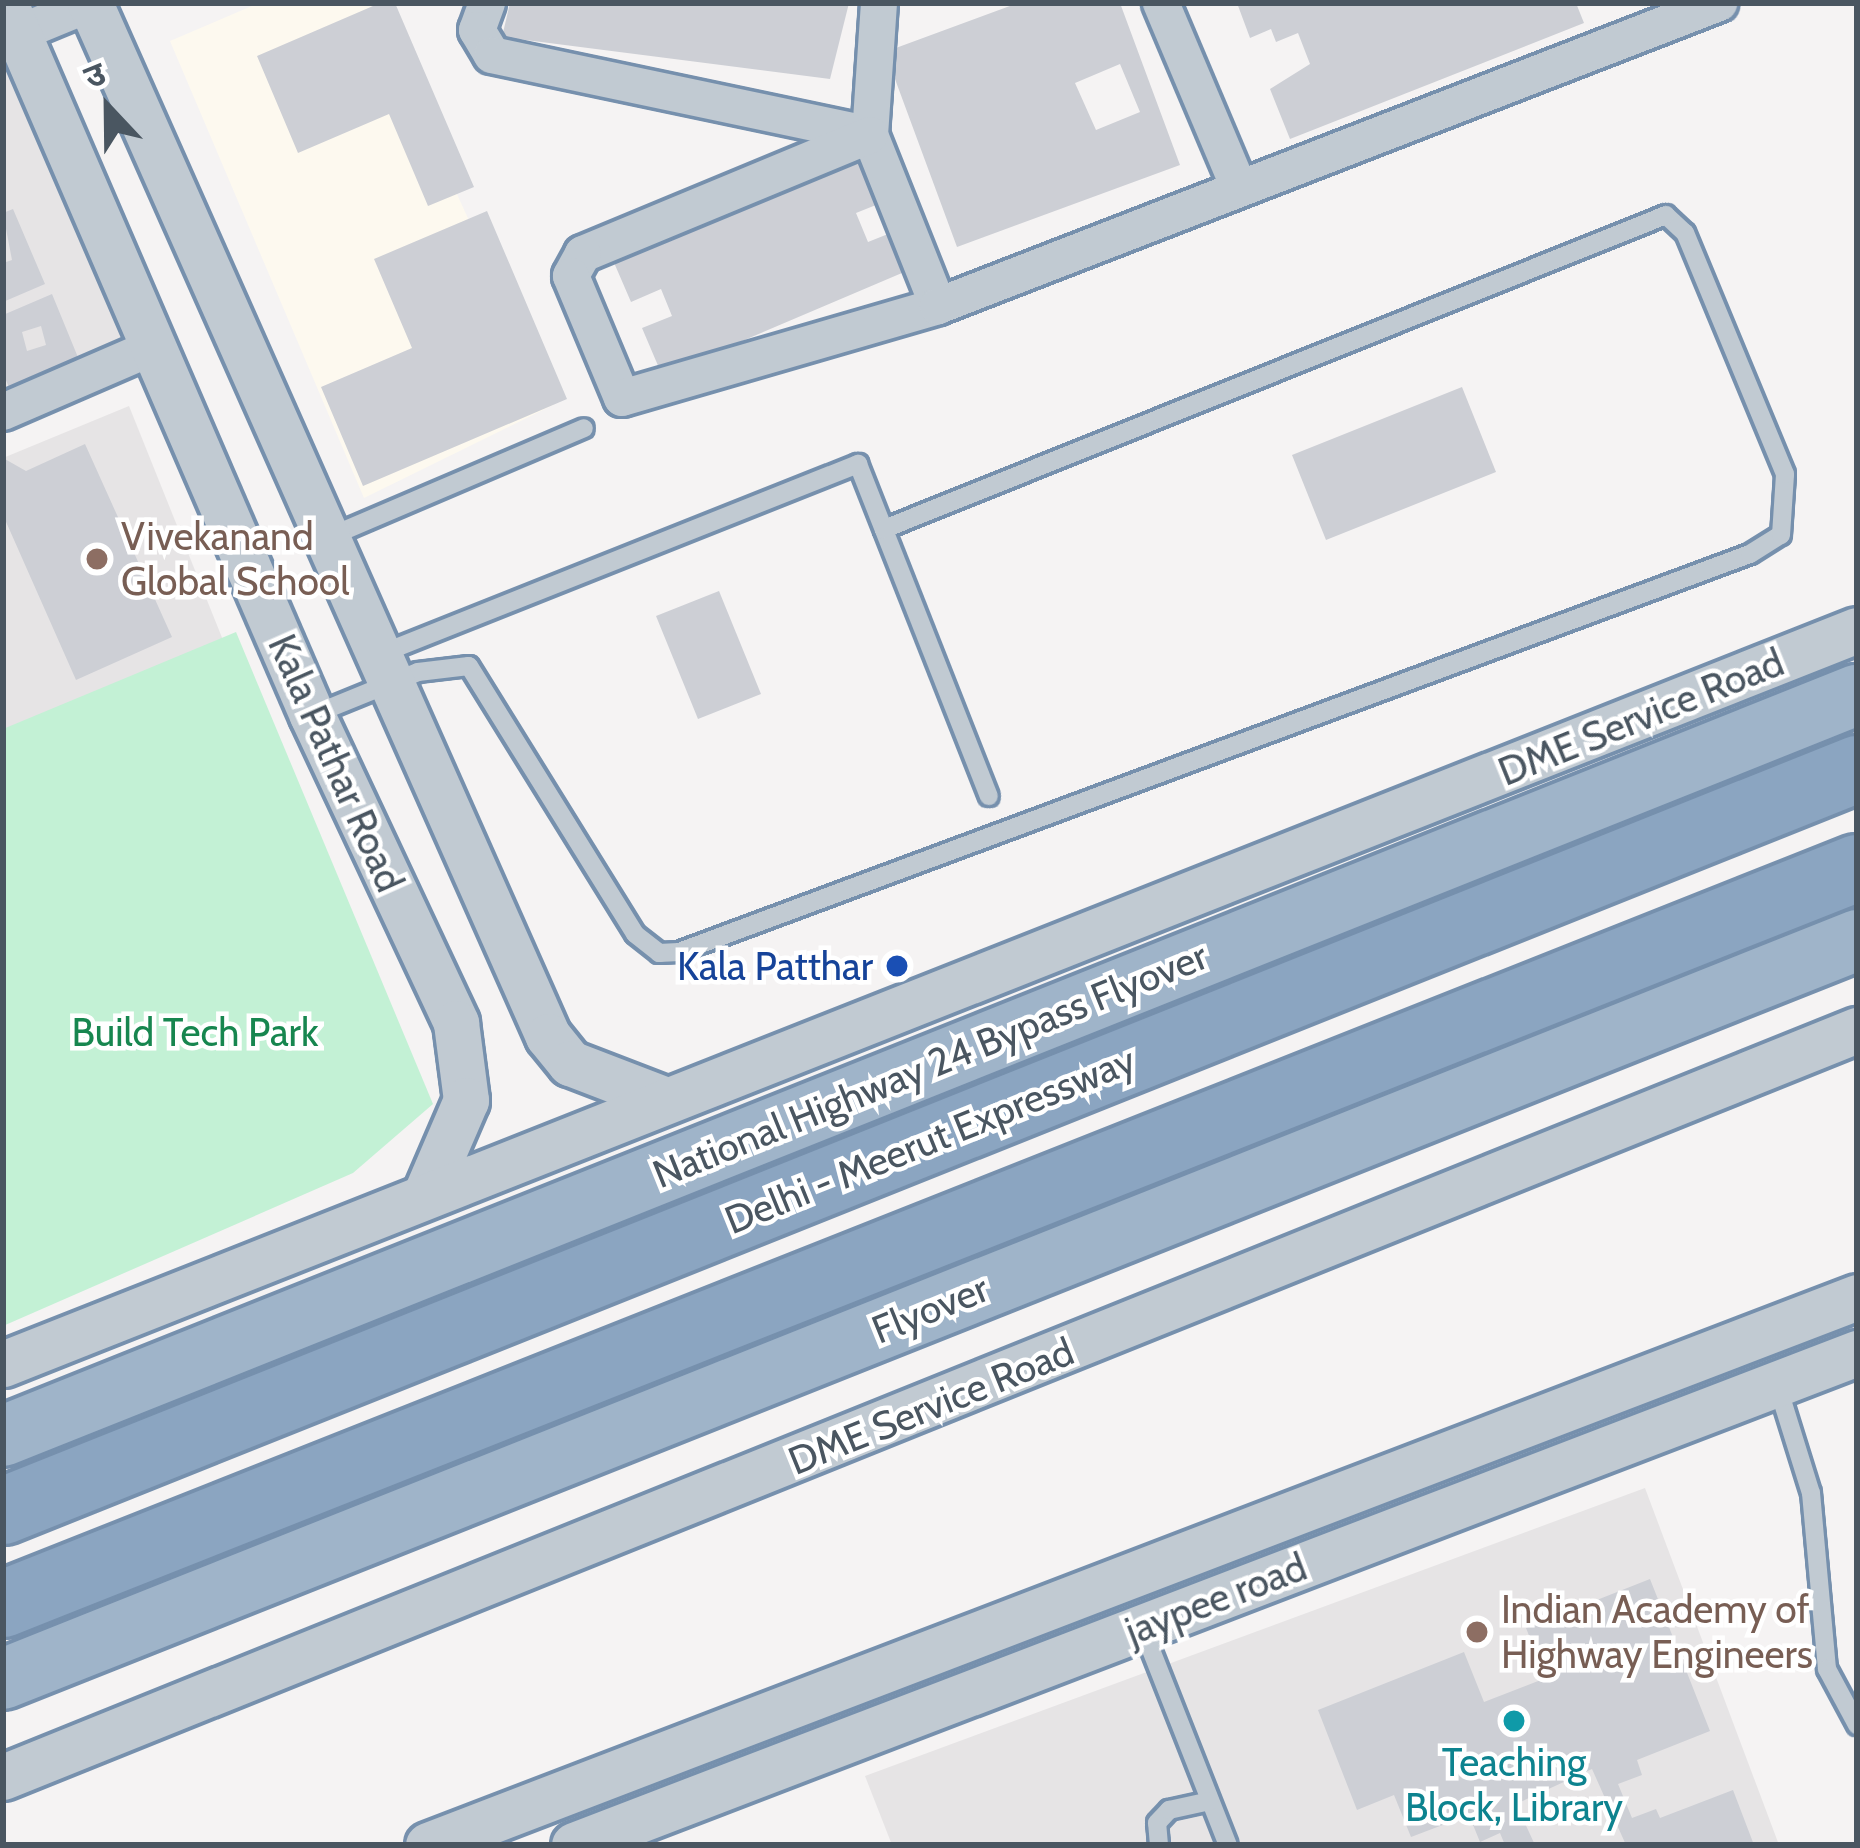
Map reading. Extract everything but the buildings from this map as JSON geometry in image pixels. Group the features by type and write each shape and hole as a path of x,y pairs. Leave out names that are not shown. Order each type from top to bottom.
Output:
{"highway":[{"name":"National Highway 24 Bypass Flyover","path":"3,1436 1857,695"},
{"name":"Delhi - Meerut Expressway","path":"3,1511 1857,770"},
{"path":"3,1604 1857,868"},
{"name":"Flyover","path":"3,1679 1857,940"}],"street":[{"path":"12,18 90,3"},
{"name":"Kala Pathar Road","path":"90,3 548,1036 570,1063 614,1087 664,1100"},
{"path":"487,3 477,30 492,55 870,134"},
{"path":"879,3 870,134 938,306"},
{"path":"1161,3 1239,188"},
{"path":"870,134 583,254 571,276 622,398 938,306 1239,188 1628,19 1719,3"},
{"name":"Kala Pathar Road","path":"12,18 312,715 456,1024 469,1077 457,1130 425,1195"},
{"path":"3,412 154,347"},
{"name":"DME Service Road","path":"3,1364 553,1141 1857,630"},
{"name":"DME Service Road","path":"3,1777 1857,1030"},
{"path":"428,1845 1857,1297"},
{"name":"jaypee road","path":"574,1845 1857,1353"},
{"path":"1353,1490 1371,1540"}],"lane":[{"path":"384,669 469,667 634,934 659,953 679,952 1750,554 1780,535 1785,474 1685,233 1666,215 884,529"},
{"path":"326,538 584,428"},
{"path":"312,715 384,669 858,464 989,796"},
{"path":"1777,1384 1811,1493 1827,1669 1857,1725"},
{"path":"1142,1628 1228,1845"},
{"path":"1159,1845 1157,1823 1169,1810 1210,1801"}],"shaded area":[{"path":"3,3 153,347 3,412"},
{"path":"259,3 370,3 553,405 364,498 170,41"},
{"name":"Vivekanand Global School","path":"129,406 231,660 3,752 3,458"},
{"name":"Indian Academy of Highway Engineers","path":"1645,1488 1779,1845 892,1845 865,1776"}],"green space":[{"name":"Build Tech Park","path":"236,632 433,1104 353,1173 3,1326 3,729"}],"place":[{"name":"Vivekanand Global School","path":"97,559"},
{"name":"Kala Patthar","path":"897,966"},
{"name":"Indian Academy of Highway Engineers","path":"1477,1632"},
{"name":"Teaching Block, Library","path":"1514,1721"}]}
